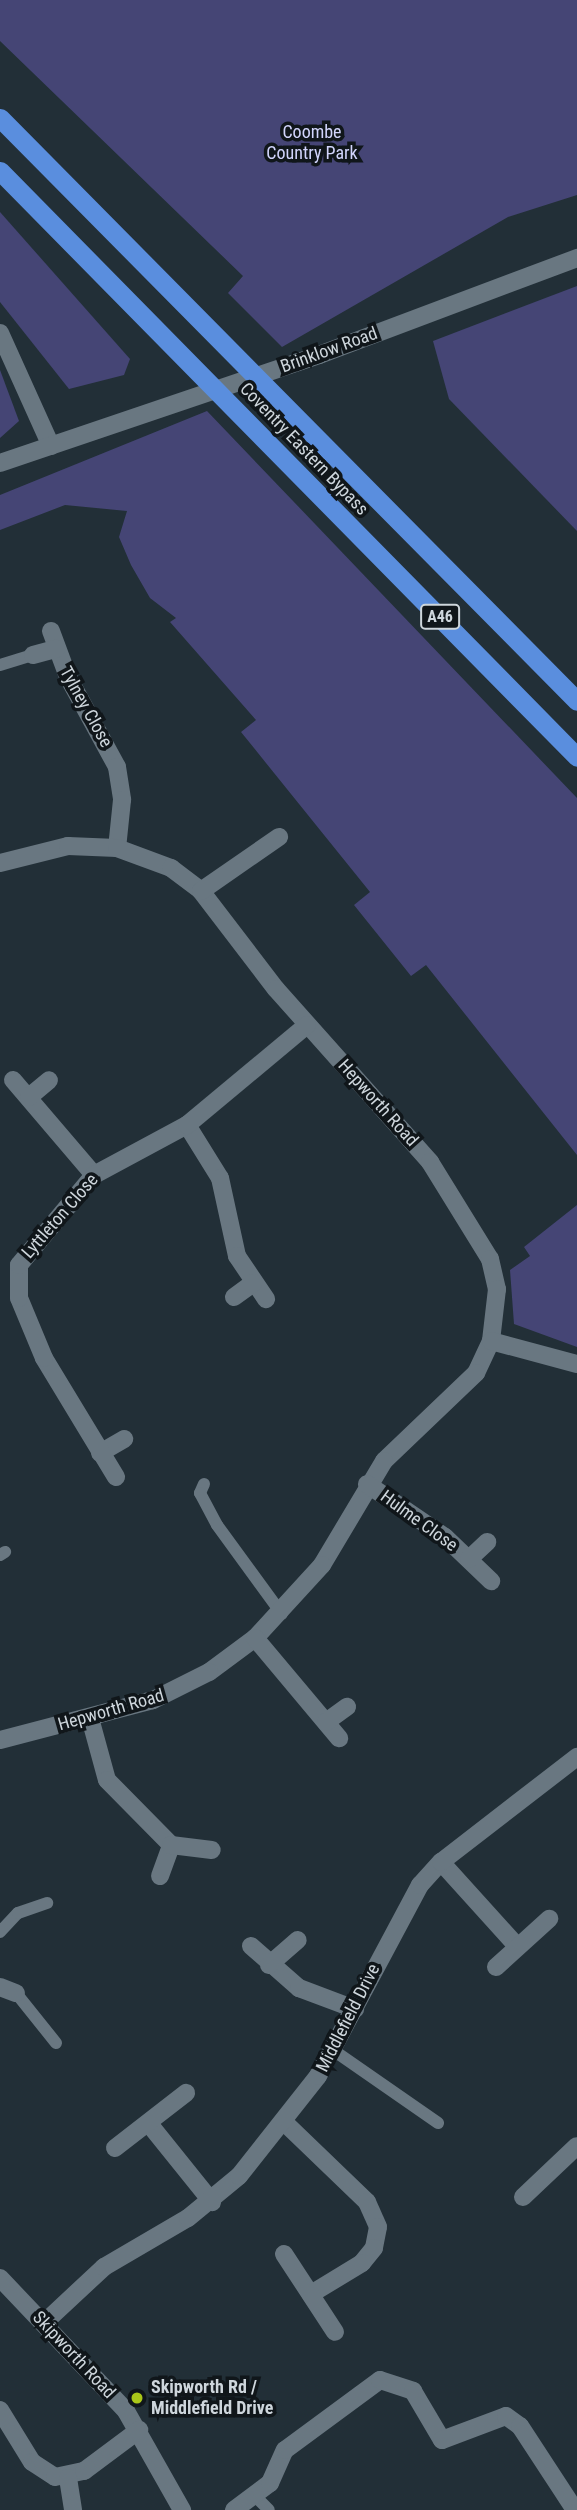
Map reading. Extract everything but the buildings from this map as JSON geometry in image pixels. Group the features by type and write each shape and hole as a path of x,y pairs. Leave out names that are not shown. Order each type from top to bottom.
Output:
{"highway":[{"name":"Coventry Eastern Bypass","path":"0,118 577,701"},
{"name":"Coventry Eastern Bypass","path":"0,171 577,757"}],"street":[{"name":"Brinklow Road","path":"0,463 577,258"},
{"path":"0,333 51,446"},
{"name":"Tylney Close","path":"51,631 56,649 119,775 117,848"},
{"name":"Tylney Close","path":"33,655 56,649"},
{"path":"201,891 279,836"},
{"name":"Hepworth Road","path":"0,863 68,846 117,848 171,868 201,891 307,1025 406,1131 474,1229 497,1289 491,1342 476,1373 404,1438 368,1484 322,1565 282,1614 255,1638 177,1690 90,1718 0,1740"},
{"name":"Lyttleton Close","path":"116,1477 44,1358 16,1281 27,1250 94,1175 187,1125 307,1025"},
{"path":"13,1080 94,1175"},
{"path":"29,1097 49,1080"},
{"path":"187,1125 220,1178 229,1237 253,1283 267,1299"},
{"path":"234,1297 253,1283"},
{"path":"491,1342 577,1364"},
{"path":"100,1453 124,1439"},
{"name":"Hulme Close","path":"368,1484 469,1559 491,1581"},
{"name":"Hulme Close","path":"469,1559 487,1542"},
{"path":"255,1638 339,1738"},
{"path":"326,1722 347,1707"},
{"path":"90,1718 107,1780 172,1845 212,1850"},
{"name":"Middlefield Drive","path":"44,2323 104,2267 212,2202 284,2122 334,2050 402,1910 441,1862 577,1757"},
{"path":"160,1876 172,1845"},
{"path":"441,1862 517,1946"},
{"path":"496,1967 549,1919"},
{"path":"269,1965 298,1940"},
{"path":"251,1947 299,1988 355,2009"},
{"path":"115,2148 150,2126 186,2093"},
{"path":"284,2122 367,2202 378,2227 374,2248 362,2263 311,2294"},
{"path":"150,2126 212,2202"},
{"path":"523,2197 575,2152"},
{"path":"284,2254 335,2332"},
{"name":"Skipworth Road","path":"0,2278 91,2368 139,2430 182,2510"},
{"path":"234,2510 256,2497 270,2483 285,2450 380,2380 413,2391 442,2440 506,2416 520,2427 575,2510"},
{"path":"0,2410 32,2462 44,2473 68,2478 139,2430"},
{"path":"68,2478 73,2510"}],"lane":[{"path":"0,665 33,655"},
{"path":"204,1484 200,1493 217,1525 282,1614"},
{"path":"0,1932 18,1913 47,1903"},
{"path":"8,1990 55,2043"},
{"path":"334,2050 438,2123"},
{"path":"256,2497 268,2510"}],"green space":[{"name":"Coombe Country Park","path":"0,0 577,0 577,195 508,217 282,347 228,293 243,276 0,41"},
{"path":"0,212 130,359 124,375 69,389 0,302"},
{"path":"577,286 577,531 449,399 433,341"},
{"path":"0,370 19,421 0,438"},
{"path":"207,411 577,798 577,1155 426,965 411,976 354,905 370,892 241,732 256,720 170,622 176,618 150,598 119,537 127,511 65,505 0,530 0,495"},
{"path":"577,1205 577,1347 514,1324 510,1270 530,1256 524,1247"}],"place":[{"name":"Skipworth Rd / Middlefield Drive","path":"137,2398"}]}
